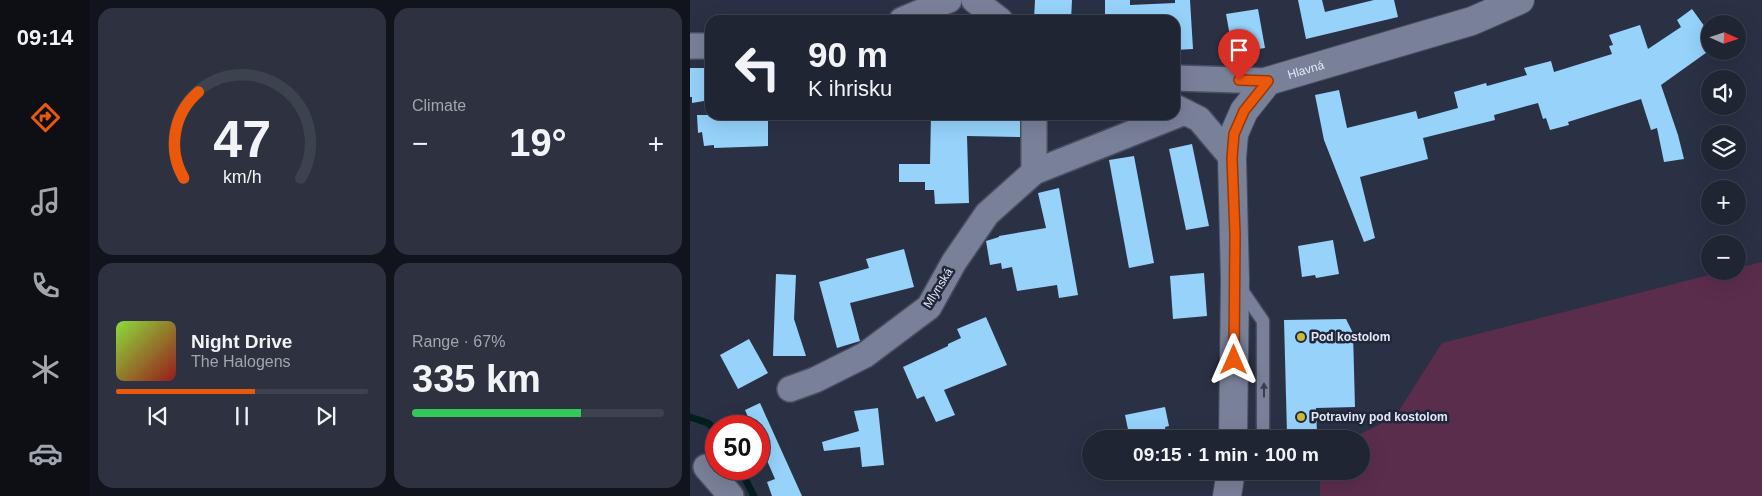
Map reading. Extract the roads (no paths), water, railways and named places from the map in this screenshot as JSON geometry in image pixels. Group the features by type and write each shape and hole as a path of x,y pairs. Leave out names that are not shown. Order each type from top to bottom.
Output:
{"main road":[{"name":"Hlavná","path":"1268,81 1472,21 1520,0"},
{"path":"1233,430 1235,280 1232,158 1234,134 1244,111 1268,81"}],"street":[{"path":"914,15 949,0"},
{"path":"974,0 994,15"},
{"path":"690,46 705,46"},
{"path":"1180,78 1268,81"},
{"path":"1180,110 1199,119 1232,158"},
{"path":"1034,120 1034,172"},
{"name":"Mlynská","path":"790,389 815,380 865,355 929,307 954,262 987,214 1034,172 1156,120"},
{"path":"717,480 731,496"}],"lane":[{"path":"1235,280 1264,321 1263,430"}],"waterway":[{"path":"690,417 705,422"},
{"path":"746,480 754,496"}],"place":[{"name":"Pod kostolom","path":"1301,337"},
{"name":"Potraviny pod kostolom","path":"1301,417"}]}
